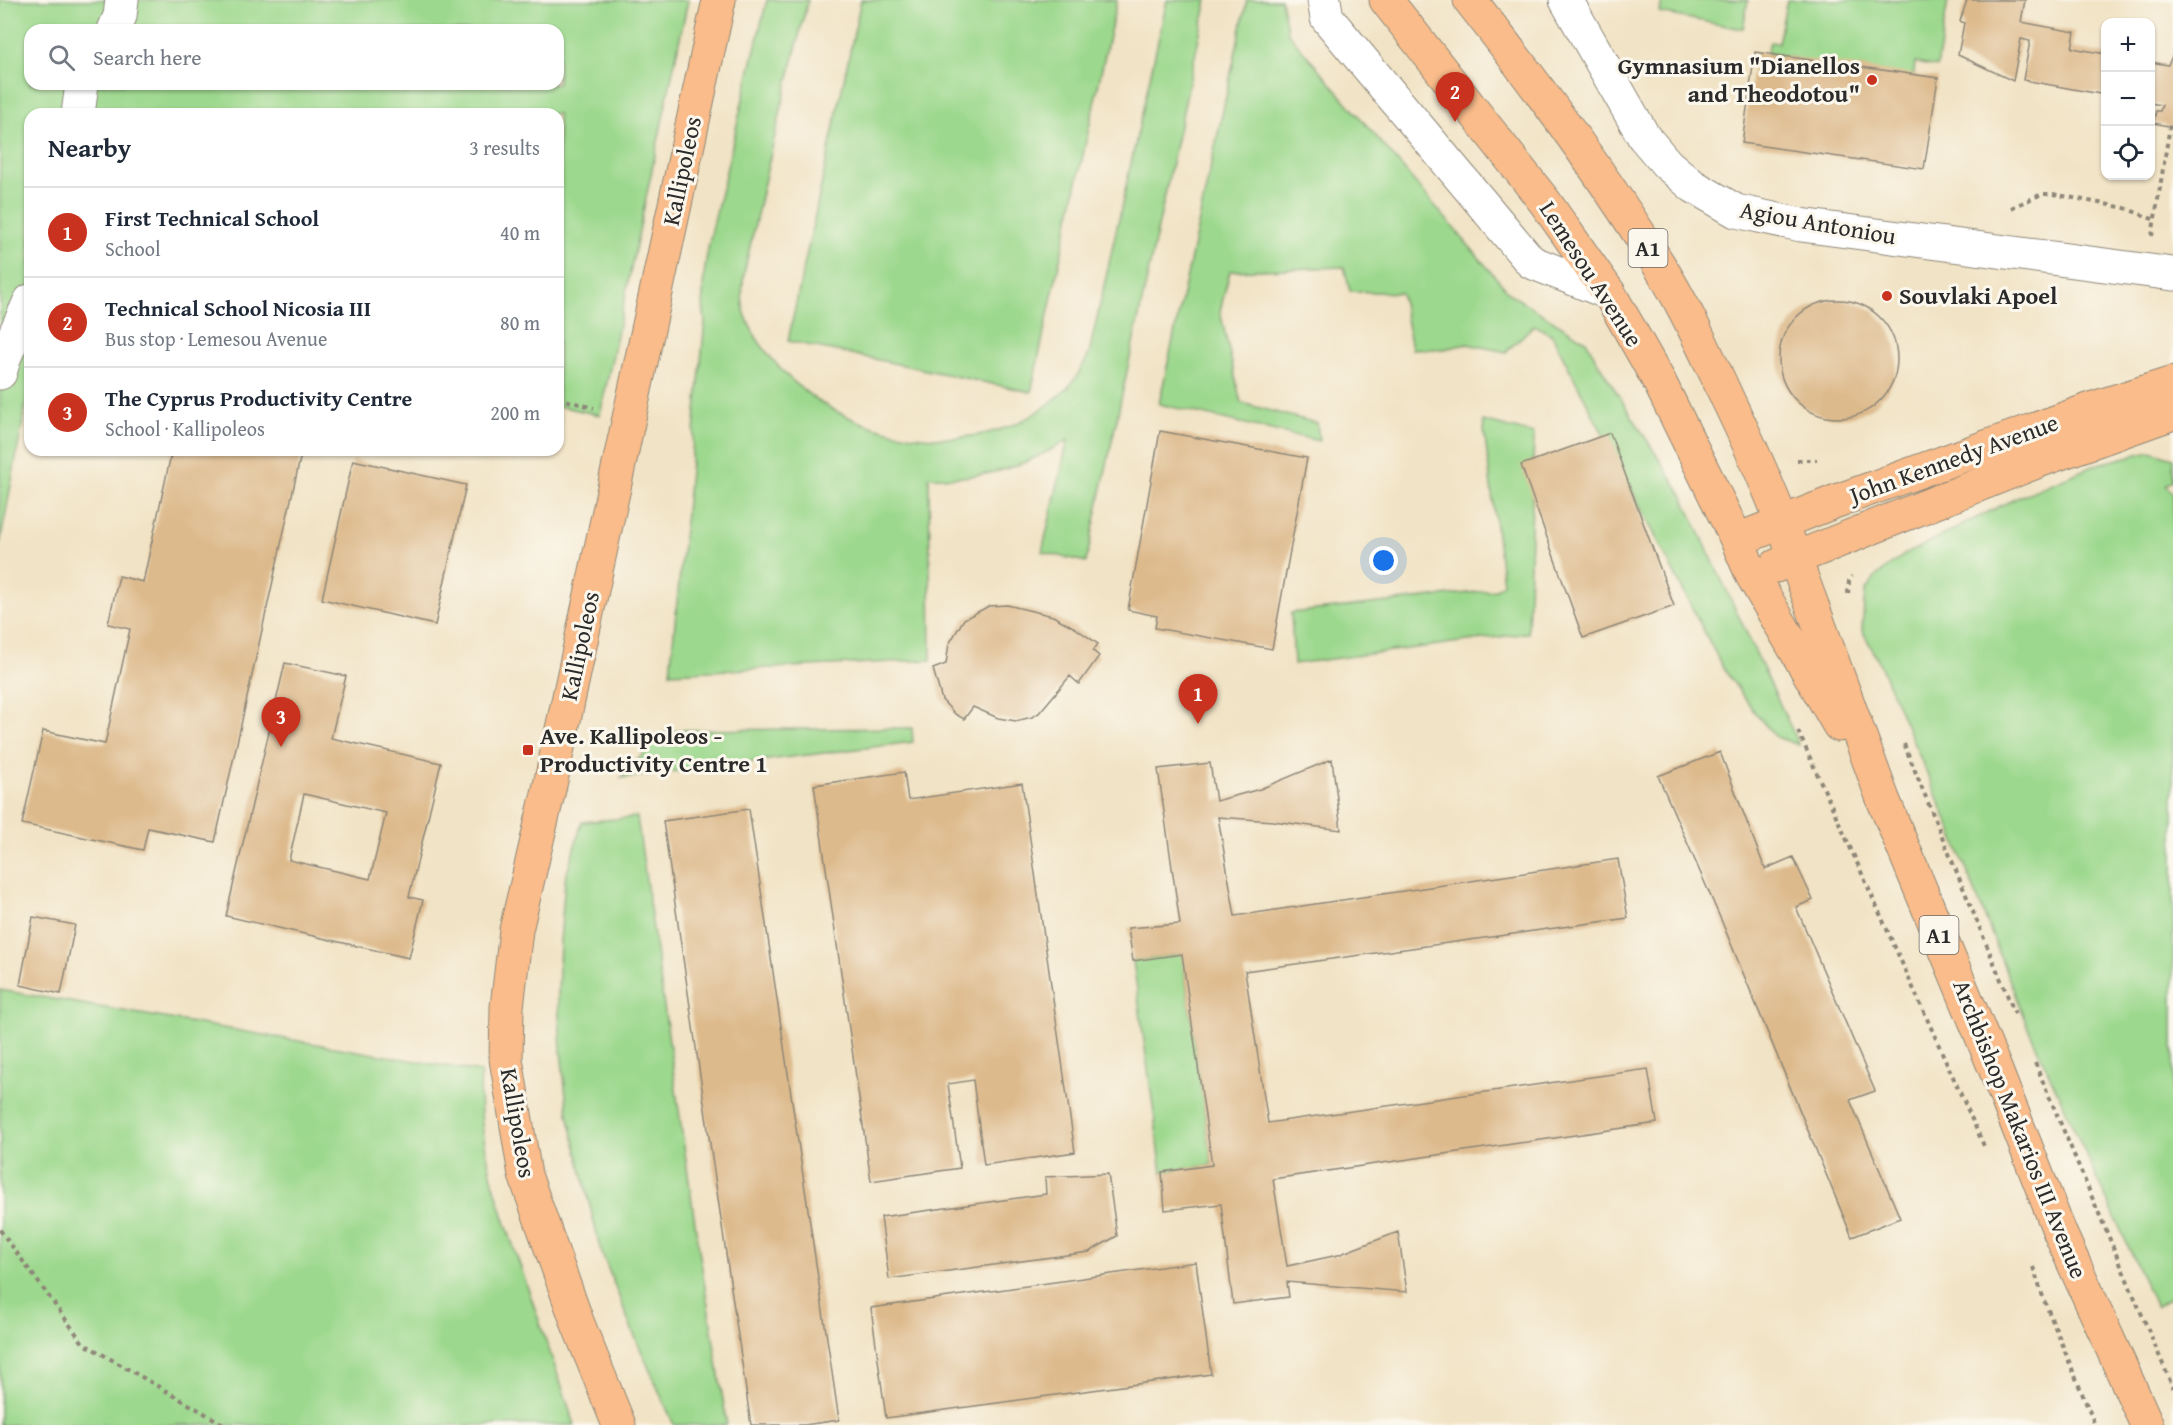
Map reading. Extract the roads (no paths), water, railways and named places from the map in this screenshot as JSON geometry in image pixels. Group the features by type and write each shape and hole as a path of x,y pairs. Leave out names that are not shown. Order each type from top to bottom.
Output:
{"main road":[{"name":"Kallipoleos","path":"619,1425 578,1324 525,1175 506,1059 507,1007 516,930 719,0"},
{"name":"Lemesou Avenue","path":"1386,0 1545,202 1609,293 1659,381 1752,575"},
{"name":"A1","path":"1470,0 1559,117 1617,199 1668,280 1750,446 1783,521 1795,559"},
{"name":"John Kennedy Avenue","path":"1737,540 1783,521 2094,408 2173,384"},
{"name":"John Kennedy Avenue","path":"1752,575 2030,464 2173,413"},
{"name":"Archbishop Makarios III Avenue","path":"1795,559 1882,799 1996,1071 2060,1233 2147,1425"},
{"name":"Archbishop Makarios III Avenue","path":"1752,575 1882,799"}],"street":[{"path":"117,24 122,0"},
{"path":"1324,0 1328,18 1531,262 1609,293"},
{"name":"Agiou Antoniou","path":"1566,0 1644,137 1667,164 1693,186 1736,211 1801,225 2157,271"},
{"path":"79,108 81,90"},
{"path":"0,373 24,314"}],"place":[{"name":"Gymnasium \"Dianellos and Theodotou\"","path":"1872,80"},
{"name":"Technical School Nicosia III","path":"1455,122"},
{"name":"Souvlaki Apoel","path":"1887,296"},
{"name":"First Technical School","path":"1198,724"},
{"name":"The Cyprus Productivity Centre","path":"281,747"},
{"name":"Ave. Kallipoleos - Productivity Centre 1","path":"528,750"}]}
